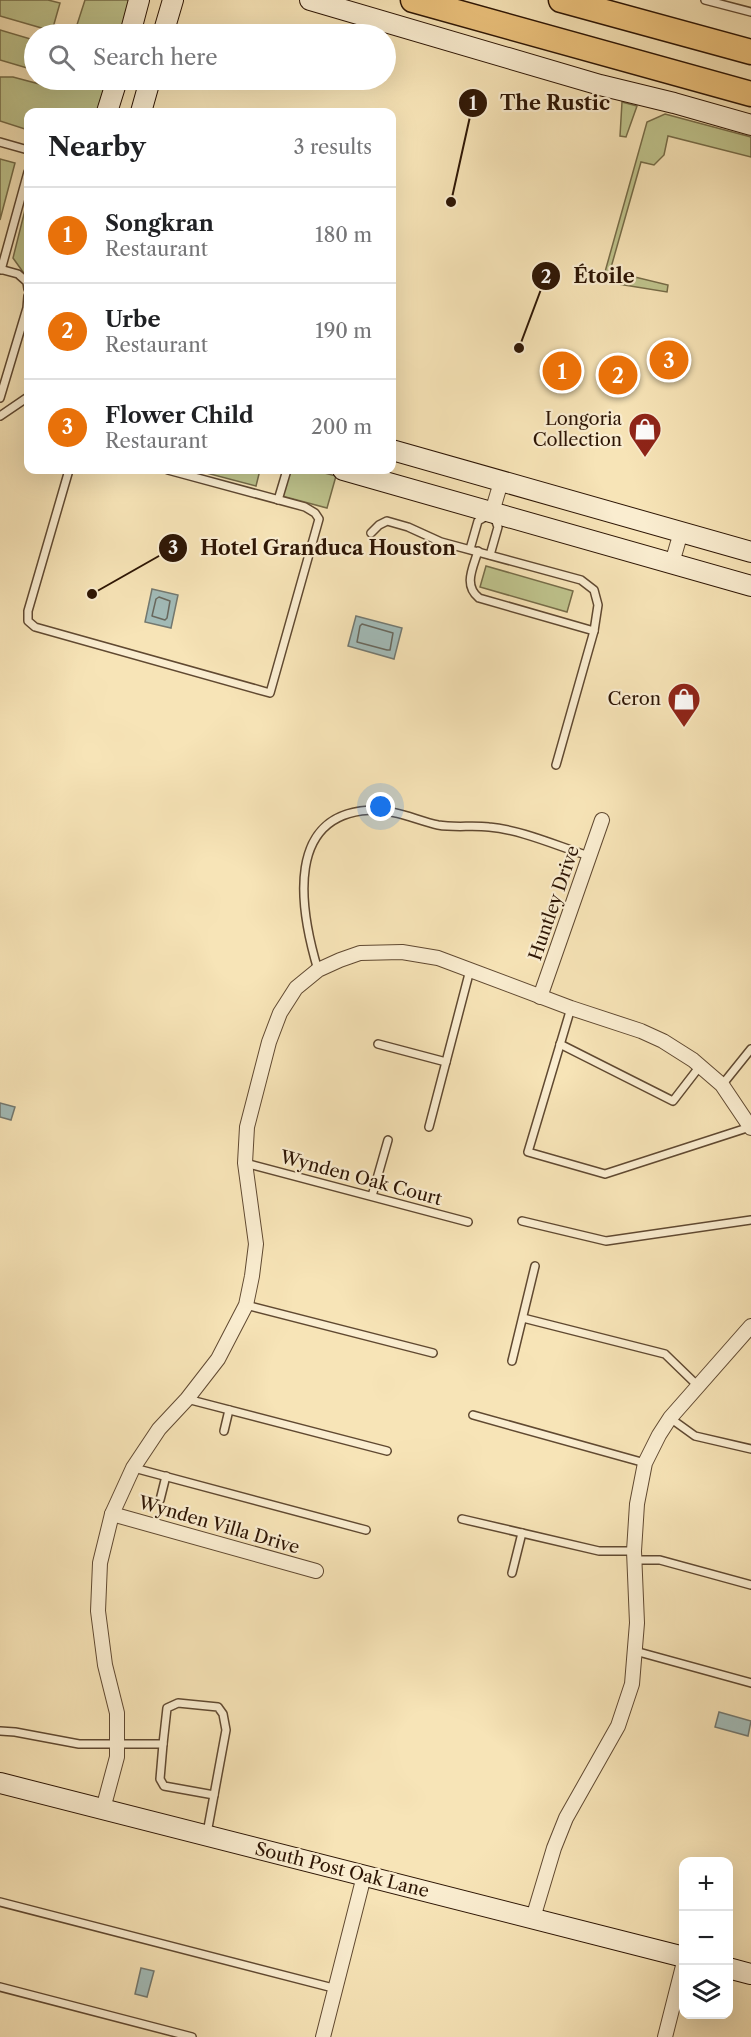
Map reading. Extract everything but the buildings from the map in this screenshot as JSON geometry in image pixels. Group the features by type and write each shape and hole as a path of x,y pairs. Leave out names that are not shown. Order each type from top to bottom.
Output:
{"highway":[{"path":"413,0 751,94"},
{"path":"561,0 751,52"}],"main road":[{"path":"133,24 139,0"},
{"path":"166,24 173,0"},
{"path":"310,0 392,24"},
{"path":"396,25 589,82 751,125"},
{"path":"108,108 114,90"},
{"path":"142,108 147,90"},
{"path":"396,451 751,552"},
{"path":"358,474 751,586"},
{"name":"South Post Oak Lane","path":"1,1788 103,1809 679,1956"},
{"path":"733,1969 751,1974"}],"street":[{"path":"492,512 501,482"},
{"path":"672,563 681,532"},
{"name":"Huntley Drive","path":"540,997 602,820"},
{"path":"103,1809 117,1757 117,1713 105,1665 98,1611 100,1563 112,1514 132,1468 159,1429 218,1359 246,1305 256,1244 245,1163 248,1127 269,1042 280,1012 296,988 318,970 360,953 402,952 438,958 663,1041 700,1066 722,1085 751,1128"},
{"path":"532,1918 566,1818 619,1723 632,1684 638,1623 634,1555 637,1504 645,1462 670,1418 751,1326"},
{"name":"Wynden Villa Drive","path":"112,1514 316,1571"},
{"path":"323,2037 364,1876"},
{"path":"665,2037 683,1965"}],"lane":[{"path":"705,0 751,12"},
{"path":"0,142 24,149"},
{"path":"24,187 1,270 18,274 24,279"},
{"path":"0,398 24,318"},
{"path":"0,416 24,400"},
{"path":"68,474 28,611 28,621 35,627 270,693 319,519 315,513 305,507 183,474"},
{"path":"278,500 286,474"},
{"path":"470,549 478,521 492,512 498,527 490,555"},
{"path":"371,533 387,521 408,527 441,542 581,580 594,590 598,605 594,631 556,765"},
{"path":"478,551 469,582 472,592 479,598 594,631"},
{"path":"318,970 308,937 302,896 304,877 310,850 319,833 335,820 356,812 378,810 439,825 490,827 589,856"},
{"path":"429,1127 470,970"},
{"path":"571,1008 528,1152 605,1174 751,1128"},
{"path":"378,1044 446,1062"},
{"path":"560,1044 673,1101 700,1066"},
{"path":"722,1085 751,1049"},
{"path":"372,1196 387,1140"},
{"name":"Wynden Oak Court","path":"245,1163 468,1222"},
{"path":"522,1221 606,1240 751,1220"},
{"path":"512,1361 535,1266"},
{"path":"246,1305 433,1353"},
{"path":"523,1318 665,1354 697,1385"},
{"path":"187,1398 387,1451"},
{"path":"224,1431 229,1410"},
{"path":"473,1415 645,1462"},
{"path":"670,1418 695,1436 751,1449"},
{"path":"132,1468 366,1530"},
{"path":"160,1500 166,1476"},
{"path":"462,1519 599,1551 660,1560 751,1585"},
{"path":"512,1572 522,1533"},
{"path":"635,1651 751,1683"},
{"path":"206,1836 214,1796 226,1730 223,1714 218,1707 178,1703 167,1708 160,1779 164,1786 214,1796"},
{"path":"0,1731 79,1744 163,1744"},
{"path":"0,1902 337,1989"},
{"path":"0,1987 192,2037"}],"green space":[{"path":"0,0 48,0 60,3 54,24 28,24 0,16"},
{"path":"85,0 130,0 123,24 77,24"},
{"path":"0,30 24,37 24,67 0,60"},
{"path":"0,77 24,80 24,90 105,90 100,108 24,108 24,129 0,121"},
{"path":"622,102 637,106 626,137 620,136"},
{"path":"665,114 751,137 751,157 668,136 664,155 654,165 641,162 610,271 668,285 667,292 618,284 603,279 647,122"},
{"path":"0,159 15,163 0,220"},
{"path":"24,214 24,273 13,258"},
{"path":"210,474 259,474 256,486"},
{"path":"288,474 336,476 327,508 282,496"},
{"path":"486,566 573,591 567,612 480,587"}],"water":[{"path":"152,589 178,595 171,628 145,622"},
{"path":"356,616 402,628 394,659 348,646"},
{"path":"0,1103 15,1107 11,1120 0,1117"},
{"path":"719,1712 751,1721 748,1736 715,1727"},
{"path":"141,1968 154,1971 147,1997 135,1994"}],"place":[{"name":"The Rustic","path":"451,202"},
{"name":"Étoile","path":"519,348"},
{"name":"Flower Child","path":"669,360"},
{"name":"Songkran","path":"562,371"},
{"name":"Urbe","path":"618,375"},
{"name":"Longoria Collection","path":"645,458"},
{"name":"Hotel Granduca Houston","path":"92,594"},
{"name":"Ceron","path":"684,728"}]}
